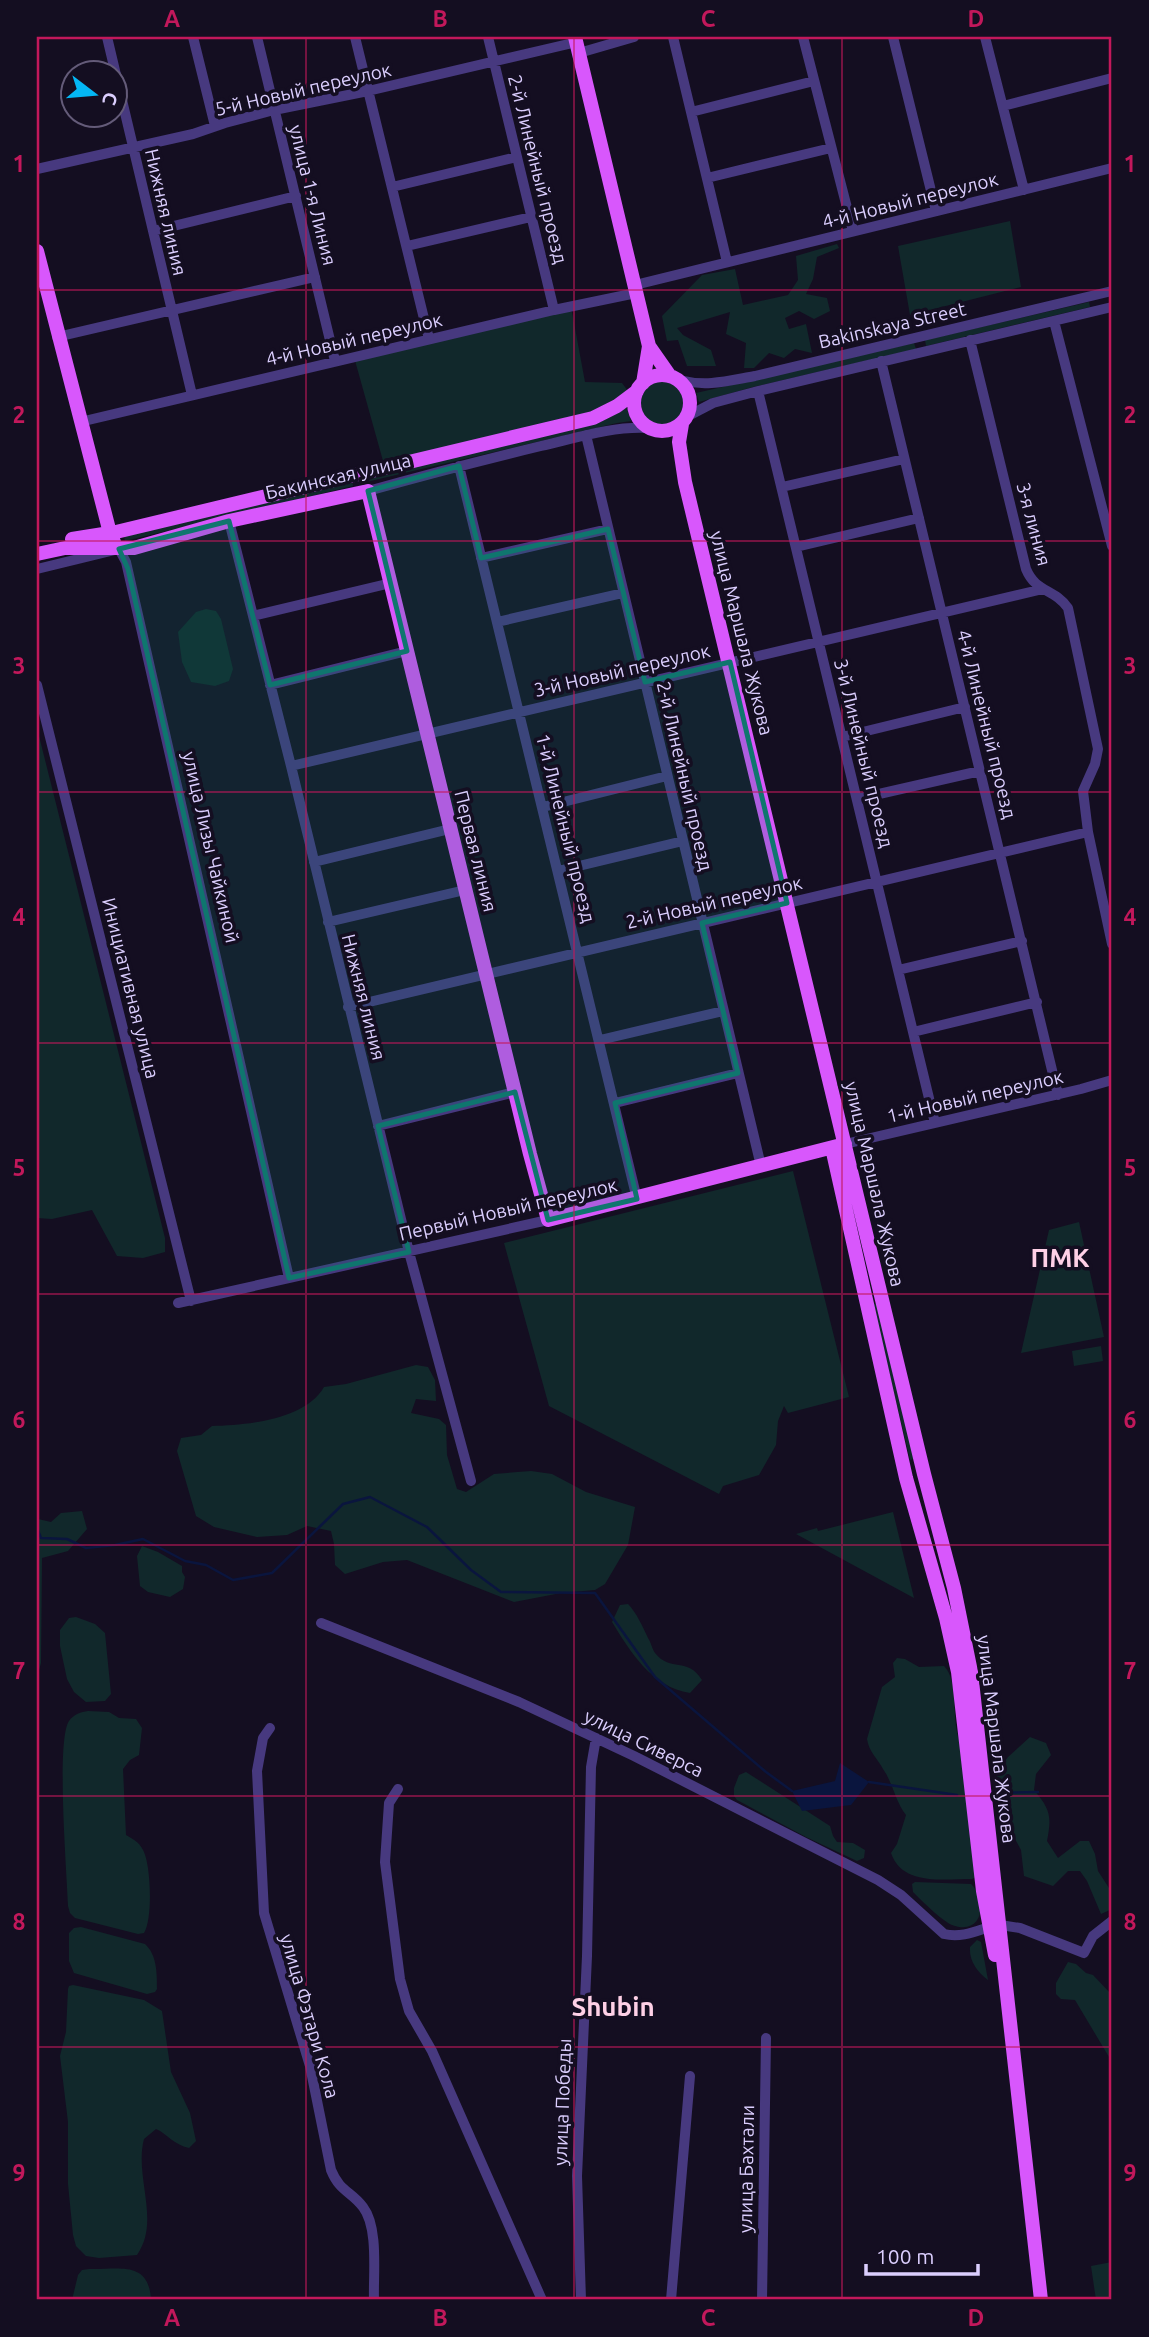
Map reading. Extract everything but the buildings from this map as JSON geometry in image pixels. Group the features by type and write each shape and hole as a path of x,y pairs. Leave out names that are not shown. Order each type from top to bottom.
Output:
{"main road":[{"path":"577,44 649,346 635,410 648,428 664,432 674,430 685,420 691,406 690,396 686,387 675,378 649,346"},
{"name":"улица Лизы Чайкиной","path":"37,251 80,425 110,533 118,549"},
{"path":"640,387 651,377 660,375 675,378"},
{"name":"Бакинская улица","path":"37,554 77,546 110,533 593,418 617,406 640,387"},
{"name":"улица Маршала Жукова","path":"685,420 679,442 681,463 787,902 839,1146 866,1299 906,1478 946,1618 958,1672 983,1891 994,1926"},
{"name":"улица Лизы Чайкиной","path":"77,546 94,526 97,515 80,425"},
{"name":"Бакинская улица","path":"37,547 134,548 229,521 368,491"},
{"name":"Первая линия","path":"368,491 548,1220"},
{"name":"улица Маршала Жукова","path":"839,1146 882,1296 957,1601 971,1672 994,1926 1000,1959"},
{"name":"Первый Новый переулок","path":"548,1220 839,1146"},
{"path":"866,1299 882,1296"},
{"path":"906,1478 924,1474"},
{"path":"1000,1959 1035,2300"},
{"path":"1000,1959 1041,2300"}],"street":[{"name":"Нижняя линия","path":"107,37 192,395"},
{"path":"193,37 215,126"},
{"name":"улица 1-я Линия","path":"257,37 335,361"},
{"path":"355,37 429,339"},
{"name":"2-й Линейный проезд","path":"488,37 554,310"},
{"name":"5-й Новый переулок","path":"37,170 193,134 274,110 368,92 577,44 635,37"},
{"path":"673,37 727,262"},
{"path":"803,37 853,231"},
{"path":"893,37 936,211"},
{"path":"985,37 1024,190"},
{"path":"1003,106 1112,78"},
{"path":"691,112 814,81"},
{"path":"707,178 831,148"},
{"path":"392,187 517,157"},
{"name":"4-й Новый переулок","path":"80,425 192,395 554,310 727,262 1112,168"},
{"path":"153,231 296,196"},
{"path":"407,246 531,217"},
{"path":"57,337 315,277"},
{"name":"Bakinskaya Street","path":"675,378 696,385 720,382 1112,291"},
{"path":"1093,296 1097,311"},
{"name":"Bakinskaya Street","path":"685,420 713,403 758,391 1112,307"},
{"path":"1054,321 1112,546"},
{"path":"920,336 923,351"},
{"name":"3-я линия","path":"970,340 1026,569 1032,582 1061,598 1068,608 1098,749 1095,764 1083,791 1088,832 1112,944"},
{"name":"4-й Линейный проезд","path":"881,362 1058,1095"},
{"name":"3-й Линейный проезд","path":"758,391 935,1123"},
{"name":"Бакинская улица","path":"368,491 586,435 620,428 648,428"},
{"name":"2-й Линейный проезд","path":"586,435 761,1166"},
{"path":"782,487 904,459"},
{"name":"1-й Линейный проезд","path":"459,466 637,1199"},
{"path":"796,547 919,517"},
{"name":"Нижняя линия","path":"229,521 409,1252 471,1481"},
{"path":"481,558 608,529"},
{"path":"37,569 77,546"},
{"name":"улица Лизы Чайкиной","path":"118,549 128,569 289,1279"},
{"path":"253,616 390,583"},
{"name":"3-й Новый переулок","path":"291,766 1043,589"},
{"path":"497,622 623,593"},
{"path":"271,685 407,652"},
{"name":"Инициативная улица","path":"37,685 191,1301"},
{"path":"842,737 965,707"},
{"path":"857,799 980,771"},
{"path":"543,807 667,776"},
{"path":"314,862 450,829"},
{"name":"2-й Новый переулок","path":"348,1007 1088,832"},
{"path":"558,871 683,841"},
{"path":"328,922 465,890"},
{"path":"898,970 1021,941"},
{"path":"913,1032 1037,1002"},
{"path":"600,1040 723,1011"},
{"path":"615,1103 738,1073"},
{"name":"1-й Новый переулок","path":"839,1146 1112,1080"},
{"path":"378,1126 515,1092"},
{"name":"Первый Новый переулок","path":"178,1304 548,1220"},
{"name":"улица Сиверса","path":"321,1623 519,1702 596,1738 878,1880 901,1895 933,1926 950,1936 965,1935 994,1926"},
{"name":"улица Фэтари Кола","path":"270,1728 263,1738 257,1771 264,1913 310,2066 331,2170 336,2183 365,2209 371,2224 374,2300"},
{"name":"улица Победы","path":"581,2300 577,2162 591,1767 596,1738"},
{"path":"398,1789 389,1803 385,1862 400,1979 409,2011 432,2051 542,2300"},
{"path":"994,1926 1020,1928 1084,1953 1093,1936 1112,1922"},
{"name":"улица Бахтали","path":"762,2300 766,2038"},
{"path":"671,2300 690,2076"}],"highlighted area":[{"path":"459,466 481,558 608,529 645,682 730,662 787,903 702,923 738,1073 615,1103 637,1199 548,1220 515,1092 378,1126 409,1252 289,1278 128,569 119,549 229,521 270,685 407,651 368,491"}],"green space":[{"path":"1010,221 1021,287 910,315 898,246"},
{"path":"837,244 839,248 817,257 813,279 806,294 827,298 830,311 814,319 799,311 785,318 789,329 806,324 812,353 795,349 784,358 769,353 754,368 744,368 746,343 726,334 730,312 677,328 683,335 711,350 716,366 687,366 678,340 667,341 662,316 702,275 735,269 743,305 788,295 798,280 796,256"},
{"path":"1089,302 1090,307 926,346 925,340"},
{"path":"554,310 572,312 585,382 622,383 631,395 617,406 385,468 354,357"},
{"path":"914,343 916,349 699,402 696,393"},
{"path":"663,379 680,386 687,403 680,420 663,427 646,420 639,403 646,386"},
{"path":"626,405 631,421 362,483 360,477"},
{"path":"352,481 353,486 125,541 124,536"},
{"path":"206,609 216,611 221,619 233,669 229,681 215,686 191,682 182,662 178,632 196,612"},
{"path":"37,728 165,1238 165,1252 143,1258 117,1256 92,1210 52,1219 37,1218"},
{"path":"793,1171 849,1397 788,1413 784,1406 778,1421 776,1445 759,1475 723,1486 719,1494 549,1406 504,1243"},
{"path":"1079,1222 1104,1337 1021,1353 1049,1230"},
{"path":"881,1303 917,1458 910,1460 873,1304"},
{"path":"1101,1346 1103,1361 1074,1366 1072,1351"},
{"path":"416,1365 428,1367 435,1380 436,1401 416,1399 411,1413 439,1419 446,1425 447,1455 457,1489 466,1492 494,1474 531,1471 552,1474 586,1492 635,1507 628,1545 605,1584 595,1590 514,1602 407,1560 383,1562 345,1574 335,1565 331,1531 307,1526 287,1535 257,1537 214,1527 196,1516 177,1451 181,1438 201,1435 212,1426 258,1422 289,1414 315,1398 324,1387 346,1384"},
{"path":"37,1510 38,1519 51,1522 61,1513 82,1511 87,1529 68,1551 42,1558 41,1663 37,1677"},
{"path":"893,1512 914,1598 796,1534 817,1528 818,1531"},
{"path":"142,1546 182,1566 185,1577 183,1589 170,1597 148,1592 140,1586 137,1556"},
{"path":"628,1604 655,1653 667,1662 691,1668 702,1680 690,1693 664,1684 635,1657 612,1622 620,1605"},
{"path":"76,1617 95,1624 105,1633 111,1694 105,1701 86,1702 74,1692 67,1679 60,1646 60,1630 69,1618"},
{"path":"897,1658 905,1659 919,1667 944,1666 949,1673 961,1744 976,1877 972,1879 914,1876 896,1864 891,1853 897,1844 906,1815 867,1739 882,1687 895,1677 893,1663"},
{"path":"88,1711 109,1712 119,1718 136,1719 142,1728 139,1755 130,1760 123,1769 126,1835 141,1847 148,1867 150,1904 144,1933 138,1934 75,1918 68,1906 64,1839 65,1733 71,1719"},
{"path":"1030,1737 1046,1743 1051,1755 1036,1774 1034,1790 1048,1813 1047,1841 1058,1858 1080,1841 1089,1841 1098,1871 1109,1888 1112,1909 1101,1914 1080,1871 1068,1871 1053,1886 1024,1876 1021,1850 1006,1822 996,1774 1008,1757"},
{"path":"746,1772 830,1826 837,1842 853,1843 865,1850 864,1858 857,1861 737,1800 734,1788 739,1775"},
{"path":"912,1884 971,1884 980,1899 981,1907 976,1922 962,1927 948,1923 913,1892"},
{"path":"81,1927 145,1944 152,1953 155,1965 155,1992 147,1994 74,1973 69,1961 69,1933 74,1928"},
{"path":"977,1940 981,1942 988,1980 972,1961 970,1947"},
{"path":"1068,1962 1093,1975 1112,1995 1112,2062 1075,2000 1061,1999 1056,1994 1056,1983"},
{"path":"73,1985 144,2000 162,2011 171,2072 190,2113 196,2141 189,2148 156,2129 144,2139 142,2168 147,2228 137,2255 99,2258 86,2256 76,2246 73,2235 68,2184 68,2122 60,2056 66,2032 68,1989"},
{"path":"1112,2262 1112,2300 1096,2300 1091,2266"},
{"path":"121,2269 138,2273 145,2278 151,2300 72,2300 78,2275 82,2270"}],"water":[{"path":"840,1763 869,1782 851,1805 802,1811 792,1791 835,1781"}],"waterway":[{"path":"37,1528 41,1538 67,1539 86,1548 143,1539 185,1561 206,1565 233,1580 272,1573 343,1504 370,1497 427,1527 471,1570 501,1592 595,1593 655,1677 792,1791"},
{"path":"869,1782 957,1795"},
{"path":"991,1793 1038,1792"}],"district":[{"name":"ПМК","path":"1060,1257"},
{"name":"Shubin","path":"613,2006"}]}
